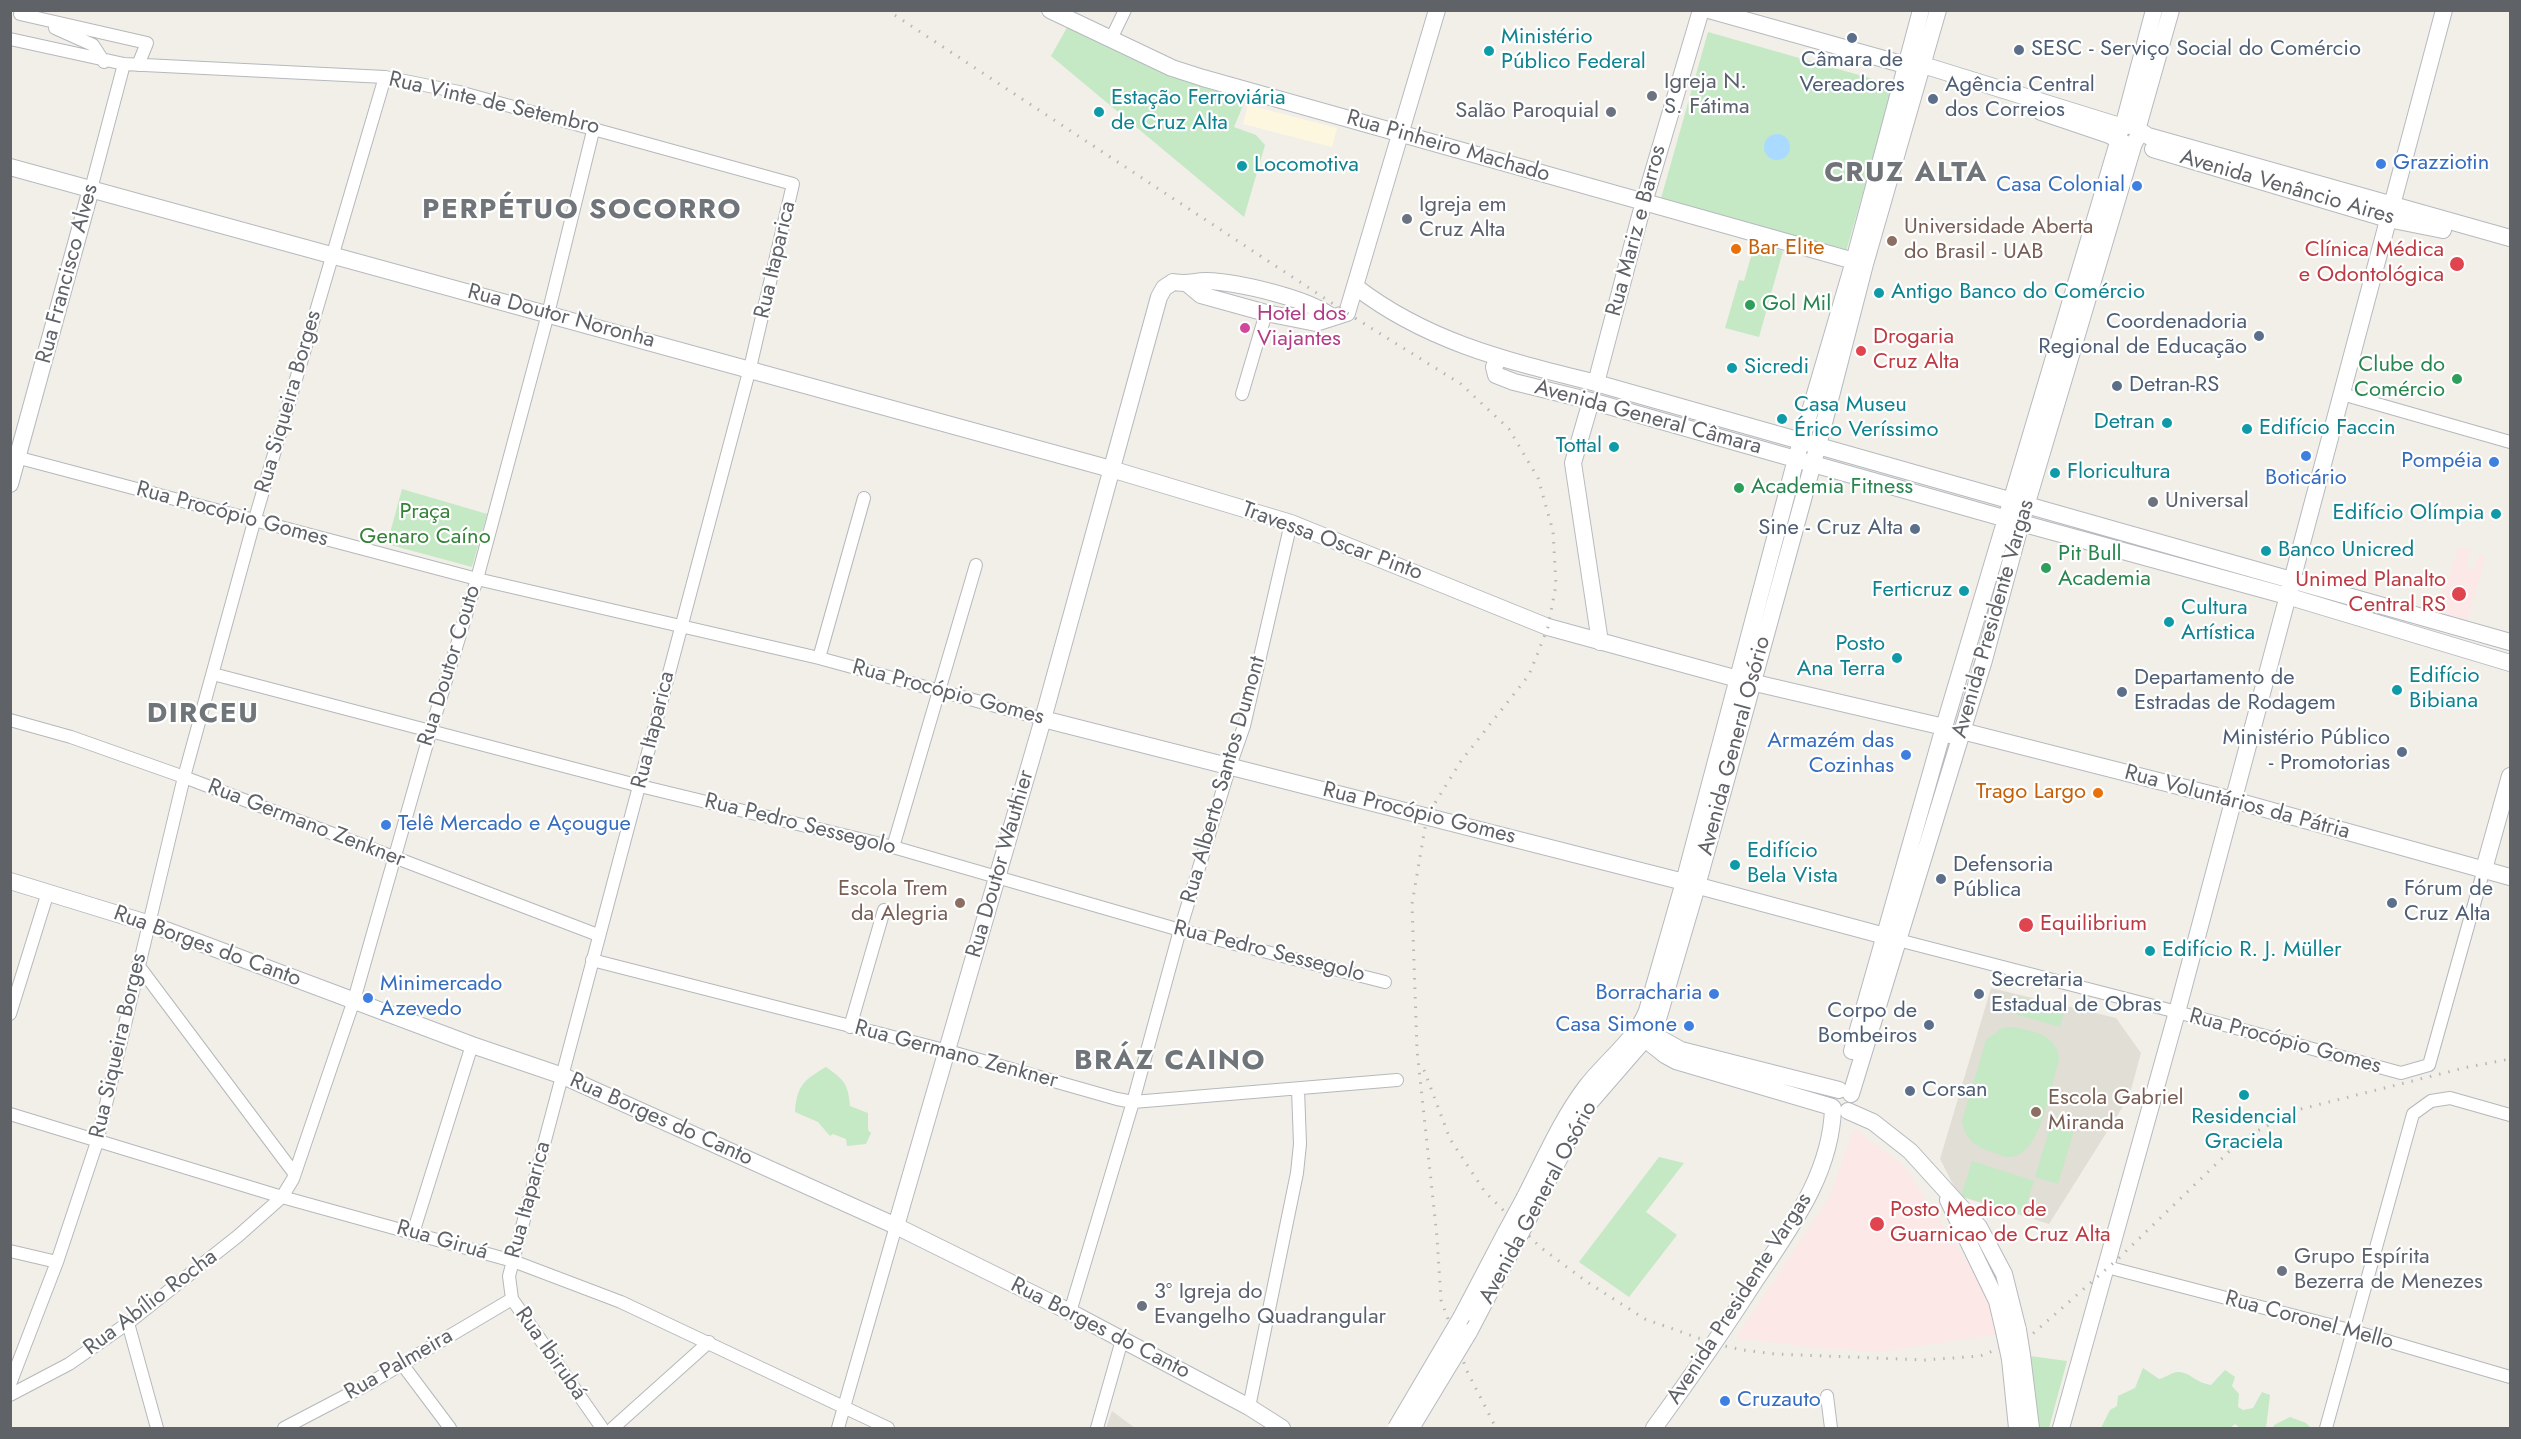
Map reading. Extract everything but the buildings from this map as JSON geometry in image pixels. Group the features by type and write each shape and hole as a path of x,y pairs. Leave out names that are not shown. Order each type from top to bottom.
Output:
{"main road":[{"name":"Rua Pinheiro Machado","path":"1050,10 1172,68 1250,92 1854,261"},
{"path":"1181,284 1201,295 1266,313 1316,323 1347,313 1437,10"},
{"name":"Rua Mariz e Barros","path":"1600,642 1573,463 1591,401 1598,400 1603,395 1602,388 1596,383 1644,203 1701,10"},
{"name":"Avenida Venâncio Aires","path":"1709,10 2001,93 2128,135 2390,212 2484,236 2511,238"},
{"name":"Avenida General Osório","path":"1396,1428 1511,1237 1557,1149 1642,1032 1658,1019 1690,884 1745,681 1817,447 1865,264 1921,10"},
{"name":"Avenida General Osório","path":"1745,681 1801,441 1910,67 1938,10"},
{"name":"Avenida Presidente Vargas","path":"2128,135 2154,10"},
{"name":"Avenida Presidente Vargas","path":"1654,1428 1715,1344 1803,1208 1821,1169 1891,938 1944,727 2019,503 2128,135 2171,10"},
{"path":"2061,1428 2177,1012 2444,10"},
{"name":"Rua Doutor Noronha","path":"10,167 750,368 1111,469"},
{"name":"Rua Francisco Alves","path":"10,484 14,456 91,189"},
{"name":"Avenida Venâncio Aires","path":"2484,236 2511,249"},
{"path":"1181,284 1204,281 1250,288 1319,307 1332,317"},
{"name":"Rua Doutor Wauthier","path":"896,1226 1043,719 1159,297 1164,288 1181,284"},
{"name":"Avenida General Câmara","path":"1356,287 1374,301 1450,342 1499,358 1596,383 2019,503 2511,663"},
{"name":"Avenida General Câmara","path":"1499,358 1494,367 1499,377 2013,521 2511,642"},
{"name":"Travessa Oscar Pinto","path":"1111,469 1291,523 1548,627"},
{"name":"Avenida Presidente Vargas","path":"1891,938 1984,660 2013,521"},
{"name":"Rua Voluntários da Pátria","path":"1548,627 1745,681 1944,727 1950,722 1956,722 1962,731 2233,800 2511,877"},
{"name":"Rua Procópio Gomes","path":"1043,719 1690,884 1891,938"},
{"path":"2484,870 2511,776"},
{"name":"Rua Borges do Canto","path":"10,881 147,923 472,1045 563,1076 896,1226 1070,1312 1249,1407 1282,1428"},
{"path":"1642,1032 1673,1054 1843,1101 1910,1151 1978,1227 2004,1274 2004,1298 2031,1428"},
{"name":"Avenida General Osório","path":"1411,1428 1469,1332 1511,1237"},
{"path":"2016,1357 2018,1428"}],"street":[{"path":"1111,39 1125,10"},
{"path":"17,12 93,45 104,62"},
{"path":"17,12 147,44 138,65"},
{"name":"Rua Vinte de Setembro","path":"10,39 104,62 385,77 459,92 793,184"},
{"name":"Rua Francisco Alves","path":"91,189 124,64"},
{"name":"Rua Siqueira Borges","path":"10,1384 57,1262 97,1142 147,923 184,777 254,522 385,77"},
{"name":"Rua Doutor Couto","path":"282,1197 294,1173 354,1000 430,733 477,579 548,314 594,128"},
{"name":"Rua Itaparica","path":"509,1276 750,368 793,184"},
{"path":"1242,394 1266,313"},
{"path":"2342,394 2511,442"},
{"name":"Rua Procópio Gomes","path":"14,456 254,522 477,579 819,658 1043,719"},
{"path":"819,658 864,498"},
{"name":"Rua Alberto Santos Dumont","path":"1070,1312 1133,1102 1180,930 1244,726 1291,523"},
{"path":"893,847 976,565"},
{"name":"Rua Pedro Sessegolo","path":"213,674 430,733 893,847 1180,930 1385,982"},
{"name":"Rua Germano Zenkner","path":"10,720 71,737 184,777 598,935"},
{"name":"Rua Procópio Gomes","path":"1891,938 2401,1073 2429,1065 2484,870"},
{"path":"10,1014 48,892"},
{"path":"850,1027 884,910"},
{"name":"Rua Germano Zenkner","path":"592,960 948,1051 1117,1100 1133,1102 1397,1080"},
{"path":"138,965 294,1173"},
{"path":"413,1233 472,1045"},
{"path":"1249,1407 1297,1173 1300,1144 1298,1089"},
{"path":"2326,1428 2413,1114 2431,1101 2450,1098 2511,1115"},
{"name":"Rua Giruá","path":"10,1114 282,1197 513,1261 621,1302 888,1428"},
{"name":"Rua Abílio Rocha","path":"10,1395 69,1364 128,1323 238,1236 282,1197"},
{"name":"Rua Doutor Wauthier","path":"838,1428 896,1226"},
{"path":"10,1251 57,1262"},
{"name":"Rua Coronel Mello","path":"2107,1267 2353,1331 2511,1377"},
{"name":"Rua Ibirubá","path":"509,1276 512,1299 602,1428"},
{"name":"Rua Palmeira","path":"293,1427 512,1299"},
{"path":"128,1323 157,1428"},
{"path":"1097,1428 1122,1340"},
{"path":"613,1428 709,1342"},
{"path":"402,1364 450,1428"},
{"path":"1827,1396 1831,1428"}],"shaded area":[{"path":"1248,105 1337,128 1332,147 1243,124"},
{"name":"Unimed Planalto Central RS","path":"2459,547 2471,550 2466,568 2474,570 2479,555 2486,557 2466,624 2435,617"},
{"name":"Escola Gabriel Miranda","path":"1991,988 2116,1018 2141,1053 2129,1097 2049,1224 1959,1196 1940,1159"},
{"name":"Posto Medico de Guarnicao de Cruz Alta","path":"1854,1129 1903,1165 1983,1286 1997,1334 1880,1352 1817,1348 1736,1338 1829,1198"},
{"path":"1112,1411 1135,1428 1106,1428"}],"green space":[{"path":"1069,24 1247,96 1234,127 1256,135 1265,145 1244,217 1051,56"},
{"path":"1708,32 1894,85 1845,255 1660,202"},
{"name":"Gol Mil","path":"1755,243 1783,251 1759,337 1725,328 1739,280 1744,281"},
{"name":"Praça Genaro Caíno","path":"402,489 487,514 472,567 387,544"},
{"path":"2019,997 2064,1010 2060,1027 2014,1014"},
{"path":"2011,1027 2035,1032 2049,1039 2058,1052 2059,1060 2037,1133 2020,1154 2009,1157 1973,1143 1962,1121 1986,1040 2002,1028"},
{"path":"826,1067 844,1083 850,1106 868,1113 868,1130 871,1133 866,1144 847,1146 846,1139 833,1134 830,1136 818,1122 795,1112 803,1084"},
{"path":"2052,1121 2075,1127 2058,1184 2035,1177"},
{"path":"1659,1157 1684,1163 1646,1212 1677,1235 1629,1297 1579,1262"},
{"path":"1972,1161 2034,1181 2023,1215 1961,1196"},
{"path":"2030,1356 2067,1361 2049,1428 2037,1428"},
{"path":"2143,1368 2159,1379 2182,1372 2211,1385 2225,1370 2235,1377 2232,1386 2239,1394 2238,1407 2243,1410 2253,1408 2262,1392 2270,1395 2266,1428 2240,1428 2235,1424 2230,1428 2101,1428 2110,1410 2117,1406 2118,1396 2135,1388"},
{"path":"2290,1417 2306,1423 2311,1428 2273,1428 2274,1425"}],"water":[{"path":"1777,134 1786,138 1790,147 1786,156 1777,160 1768,156 1764,147 1768,138"}],"railway":[{"path":"887,10 1347,313 1461,384 1509,429 1538,478 1553,531 1556,585 1548,627 1529,675 1461,761 1427,816 1412,904 1417,1050 1437,1237 1441,1300 1467,1371 1496,1428"},
{"path":"1424,1070 1450,1139 1485,1192 1540,1247 1587,1282 1645,1319 1715,1344 1743,1350 1775,1354 1925,1360 1980,1356 2029,1337 2119,1258 2242,1139 2297,1110 2468,1067 2510,1059"}],"place":[{"name":"Câmara de Vereadores","path":"1852,38"},
{"name":"SESC - Serviço Social do Comércio","path":"2019,50"},
{"name":"Ministério Público Federal","path":"1489,51"},
{"name":"Igreja N. S. Fátima","path":"1652,96"},
{"name":"Agência Central dos Correios","path":"1933,99"},
{"name":"Estação Ferroviária de Cruz Alta","path":"1099,112"},
{"name":"Salão Paroquial","path":"1611,112"},
{"name":"Grazziotin","path":"2381,164"},
{"name":"Locomotiva","path":"1242,166"},
{"name":"Casa Colonial","path":"2137,186"},
{"name":"Igreja em Cruz Alta","path":"1407,219"},
{"name":"Universidade Aberta do Brasil - UAB","path":"1892,241"},
{"name":"Bar Elite","path":"1736,249"},
{"name":"Clínica Médica e Odontológica","path":"2457,264"},
{"name":"Antigo Banco do Comércio","path":"1879,293"},
{"name":"Gol Mil","path":"1750,305"},
{"name":"Hotel dos Viajantes","path":"1245,328"},
{"name":"Coordenadoria Regional de Educação","path":"2259,336"},
{"name":"Drogaria Cruz Alta","path":"1861,351"},
{"name":"Sicredi","path":"1732,368"},
{"name":"Clube do Comércio","path":"2457,379"},
{"name":"Detran-RS","path":"2117,386"},
{"name":"Casa Museu Érico Veríssimo","path":"1782,419"},
{"name":"Detran","path":"2167,423"},
{"name":"Edifício Faccin","path":"2247,429"},
{"name":"Tottal","path":"1614,447"},
{"name":"Boticário","path":"2306,456"},
{"name":"Pompéia","path":"2494,462"},
{"name":"Floricultura","path":"2055,473"},
{"name":"Academia Fitness","path":"1739,488"},
{"name":"Universal","path":"2153,502"},
{"name":"Edifício Olímpia","path":"2496,514"},
{"name":"Sine - Cruz Alta","path":"1915,529"},
{"name":"Banco Unicred","path":"2266,551"},
{"name":"Pit Bull Academia","path":"2046,568"},
{"name":"Ferticruz","path":"1964,591"},
{"name":"Unimed Planalto Central RS","path":"2459,594"},
{"name":"Cultura Artística","path":"2169,622"},
{"name":"Posto Ana Terra","path":"1897,658"},
{"name":"Edifício Bibiana","path":"2397,690"},
{"name":"Departamento de Estradas de Rodagem","path":"2122,692"},
{"name":"Ministério Público - Promotorias","path":"2402,752"},
{"name":"Armazém das Cozinhas","path":"1906,755"},
{"name":"Trago Largo","path":"2098,793"},
{"name":"Telê Mercado e Açougue","path":"386,825"},
{"name":"Edifício Bela Vista","path":"1735,865"},
{"name":"Defensoria Pública","path":"1941,879"},
{"name":"Escola Trem da Alegria","path":"960,903"},
{"name":"Fórum de Cruz Alta","path":"2392,903"},
{"name":"Equilibrium","path":"2026,925"},
{"name":"Edifício R. J. Müller","path":"2150,951"},
{"name":"Borracharia","path":"1714,994"},
{"name":"Secretaria Estadual de Obras","path":"1979,994"},
{"name":"Minimercado Azevedo","path":"368,998"},
{"name":"Corpo de Bombeiros","path":"1929,1025"},
{"name":"Casa Simone","path":"1689,1026"},
{"name":"Corsan","path":"1910,1091"},
{"name":"Residencial Graciela","path":"2244,1095"},
{"name":"Escola Gabriel Miranda","path":"2036,1112"},
{"name":"Posto Medico de Guarnicao de Cruz Alta","path":"1877,1224"},
{"name":"Grupo Espírita Bezerra de Menezes","path":"2282,1271"},
{"name":"3° Igreja do Evangelho Quadrangular","path":"1142,1306"},
{"name":"Cruzauto","path":"1725,1401"}],"district":[{"name":"CRUZ ALTA","path":"1906,174"},
{"name":"PERPÉTUO SOCORRO","path":"582,211"},
{"name":"DIRCEU","path":"203,715"},
{"name":"BRÁZ CAINO","path":"1170,1062"}]}
